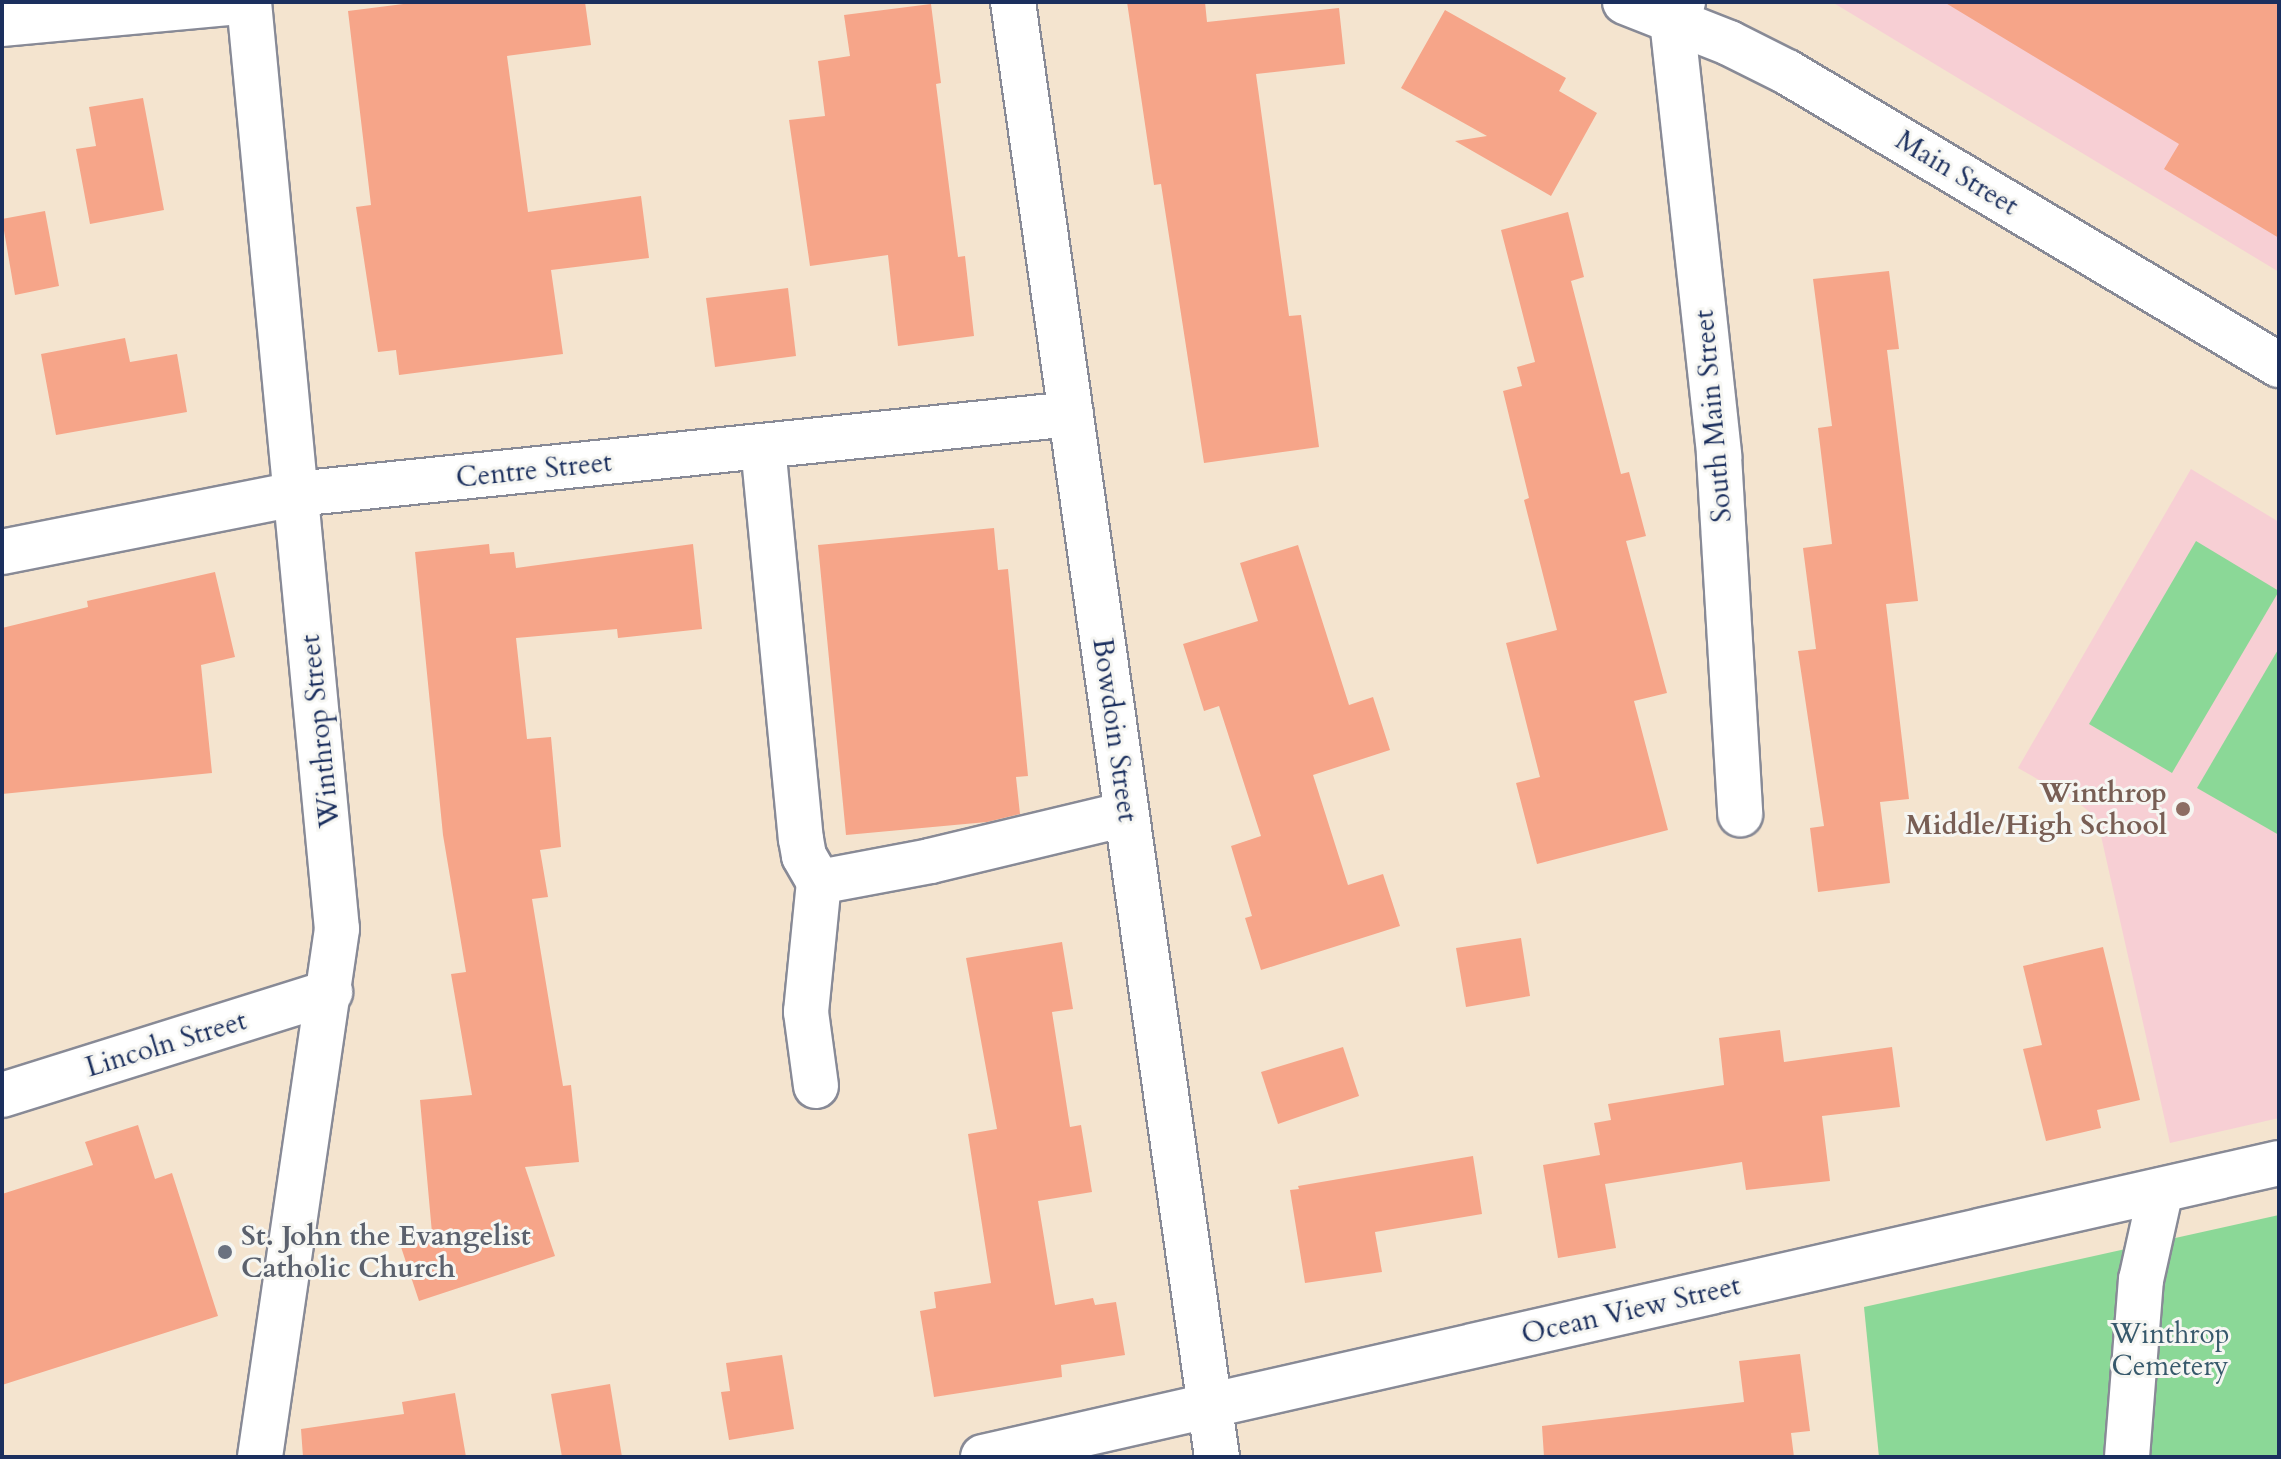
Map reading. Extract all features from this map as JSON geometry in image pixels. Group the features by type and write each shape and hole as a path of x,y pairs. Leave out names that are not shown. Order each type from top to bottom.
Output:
{"street":[{"path":"2,24 241,2"},
{"name":"Winthrop Street","path":"249,2 336,901 336,957 260,1457"},
{"name":"Bowdoin Street","path":"1013,2 1217,1457"},
{"name":"Main Street","path":"1625,2 1678,11 1787,72 2279,365"},
{"name":"South Main Street","path":"1678,11 1719,456 1740,814"},
{"name":"Centre Street","path":"2,552 296,494 1071,414"},
{"path":"763,446 801,839 804,856 819,882 806,1012 816,1086"},
{"path":"819,882 930,861 1126,814"},
{"name":"Lincoln Street","path":"2,1095 330,992"},
{"name":"Ocean View Street","path":"983,1457 2279,1163"},
{"path":"2127,1457 2141,1280 2161,1190"}],"shaded area":[{"path":"1832,2 2279,2 2279,272"},
{"name":"Winthrop Middle/High School","path":"2191,469 2279,522 2279,1118 2170,1143 2097,818 2076,801 2018,768"}],"green space":[{"path":"2196,541 2279,591 2172,773 2089,724"},
{"path":"2279,648 2279,835 2197,788"},
{"name":"Winthrop Cemetery","path":"2279,1215 2279,1457 1879,1457 1864,1307"}],"building":[{"path":"419,2 585,2 591,45 507,56 528,212 641,196 649,258 551,270 563,354 399,375 396,350 378,352 356,207 371,205 348,11"},
{"path":"1127,2 1205,2 1207,22 1339,8 1345,64 1256,74 1289,316 1301,315 1319,447 1204,463 1161,184 1154,185"},
{"path":"1944,2 2279,2 2279,238 2164,169 2179,144"},
{"path":"931,4 941,83 936,84 958,257 965,256 974,336 898,346 888,255 810,266 789,120 825,116 818,61 850,56 844,15"},
{"path":"1445,10 1566,78 1559,91 1597,113 1551,196 1455,141 1487,136 1401,88"},
{"path":"143,98 164,210 90,224 76,149 96,146 89,107"},
{"path":"45,211 59,286 15,295 2,219"},
{"path":"1568,212 1584,277 1571,281 1621,474 1629,472 1646,536 1626,541 1667,693 1634,701 1668,830 1537,864 1516,783 1540,777 1506,643 1557,630 1524,500 1529,498 1503,391 1522,386 1517,367 1535,362 1501,230"},
{"path":"1889,271 1899,349 1887,350 1918,601 1886,604 1909,799 1880,802 1890,883 1818,892 1810,828 1824,826 1798,651 1816,649 1803,548 1832,544 1818,428 1832,426 1813,279"},
{"path":"788,288 796,356 715,367 706,298"},
{"path":"125,338 130,362 177,354 187,412 56,435 41,354"},
{"path":"994,528 998,570 1008,569 1028,776 1016,777 1020,814 987,822 846,835 818,545"},
{"path":"489,544 490,554 514,552 516,568 693,544 702,629 618,638 617,629 516,638 527,739 551,737 561,847 540,850 548,897 532,899 563,1086 571,1085 579,1162 525,1167 555,1256 419,1301 400,1244 432,1233 420,1100 472,1095 451,974 466,972 443,835 415,552"},
{"path":"1298,545 1349,705 1373,697 1390,750 1313,775 1348,885 1383,874 1400,926 1261,970 1245,918 1252,916 1231,846 1261,836 1219,706 1204,711 1183,644 1258,621 1240,563"},
{"path":"215,572 235,657 201,665 212,773 2,794 2,628 88,607 87,601"},
{"path":"1521,938 1530,996 1466,1007 1456,948"},
{"path":"1062,942 1073,1009 1052,1012 1070,1127 1081,1125 1092,1192 1038,1201 1055,1305 1093,1298 1095,1305 1116,1302 1125,1355 1061,1365 1062,1377 934,1397 920,1311 936,1308 934,1292 991,1283 968,1134 997,1129 966,958"},
{"path":"2103,947 2140,1100 2097,1110 2101,1128 2046,1141 2023,1049 2042,1045 2023,966"},
{"path":"1780,1030 1784,1062 1892,1047 1900,1107 1822,1116 1830,1181 1746,1190 1742,1162 1605,1184 1616,1248 1558,1258 1543,1165 1600,1155 1594,1123 1611,1120 1608,1104 1724,1085 1719,1038"},
{"path":"1343,1047 1359,1096 1278,1124 1261,1072"},
{"path":"138,1125 155,1179 172,1173 218,1316 2,1385 2,1194 93,1165 85,1142"},
{"path":"1473,1156 1482,1214 1375,1232 1382,1272 1305,1283 1290,1190 1299,1189 1298,1186"},
{"path":"1800,1354 1810,1431 1791,1433 1794,1457 1544,1457 1542,1426 1744,1402 1739,1361"},
{"path":"782,1355 794,1429 729,1440 721,1392 730,1391 726,1363"},
{"path":"610,1384 622,1457 562,1457 551,1394"},
{"path":"455,1393 466,1457 303,1457 301,1429 404,1414 402,1402"}],"place":[{"name":"Winthrop Middle/High School","path":"2183,809"},
{"name":"St. John the Evangelist Catholic Church","path":"225,1252"}]}
